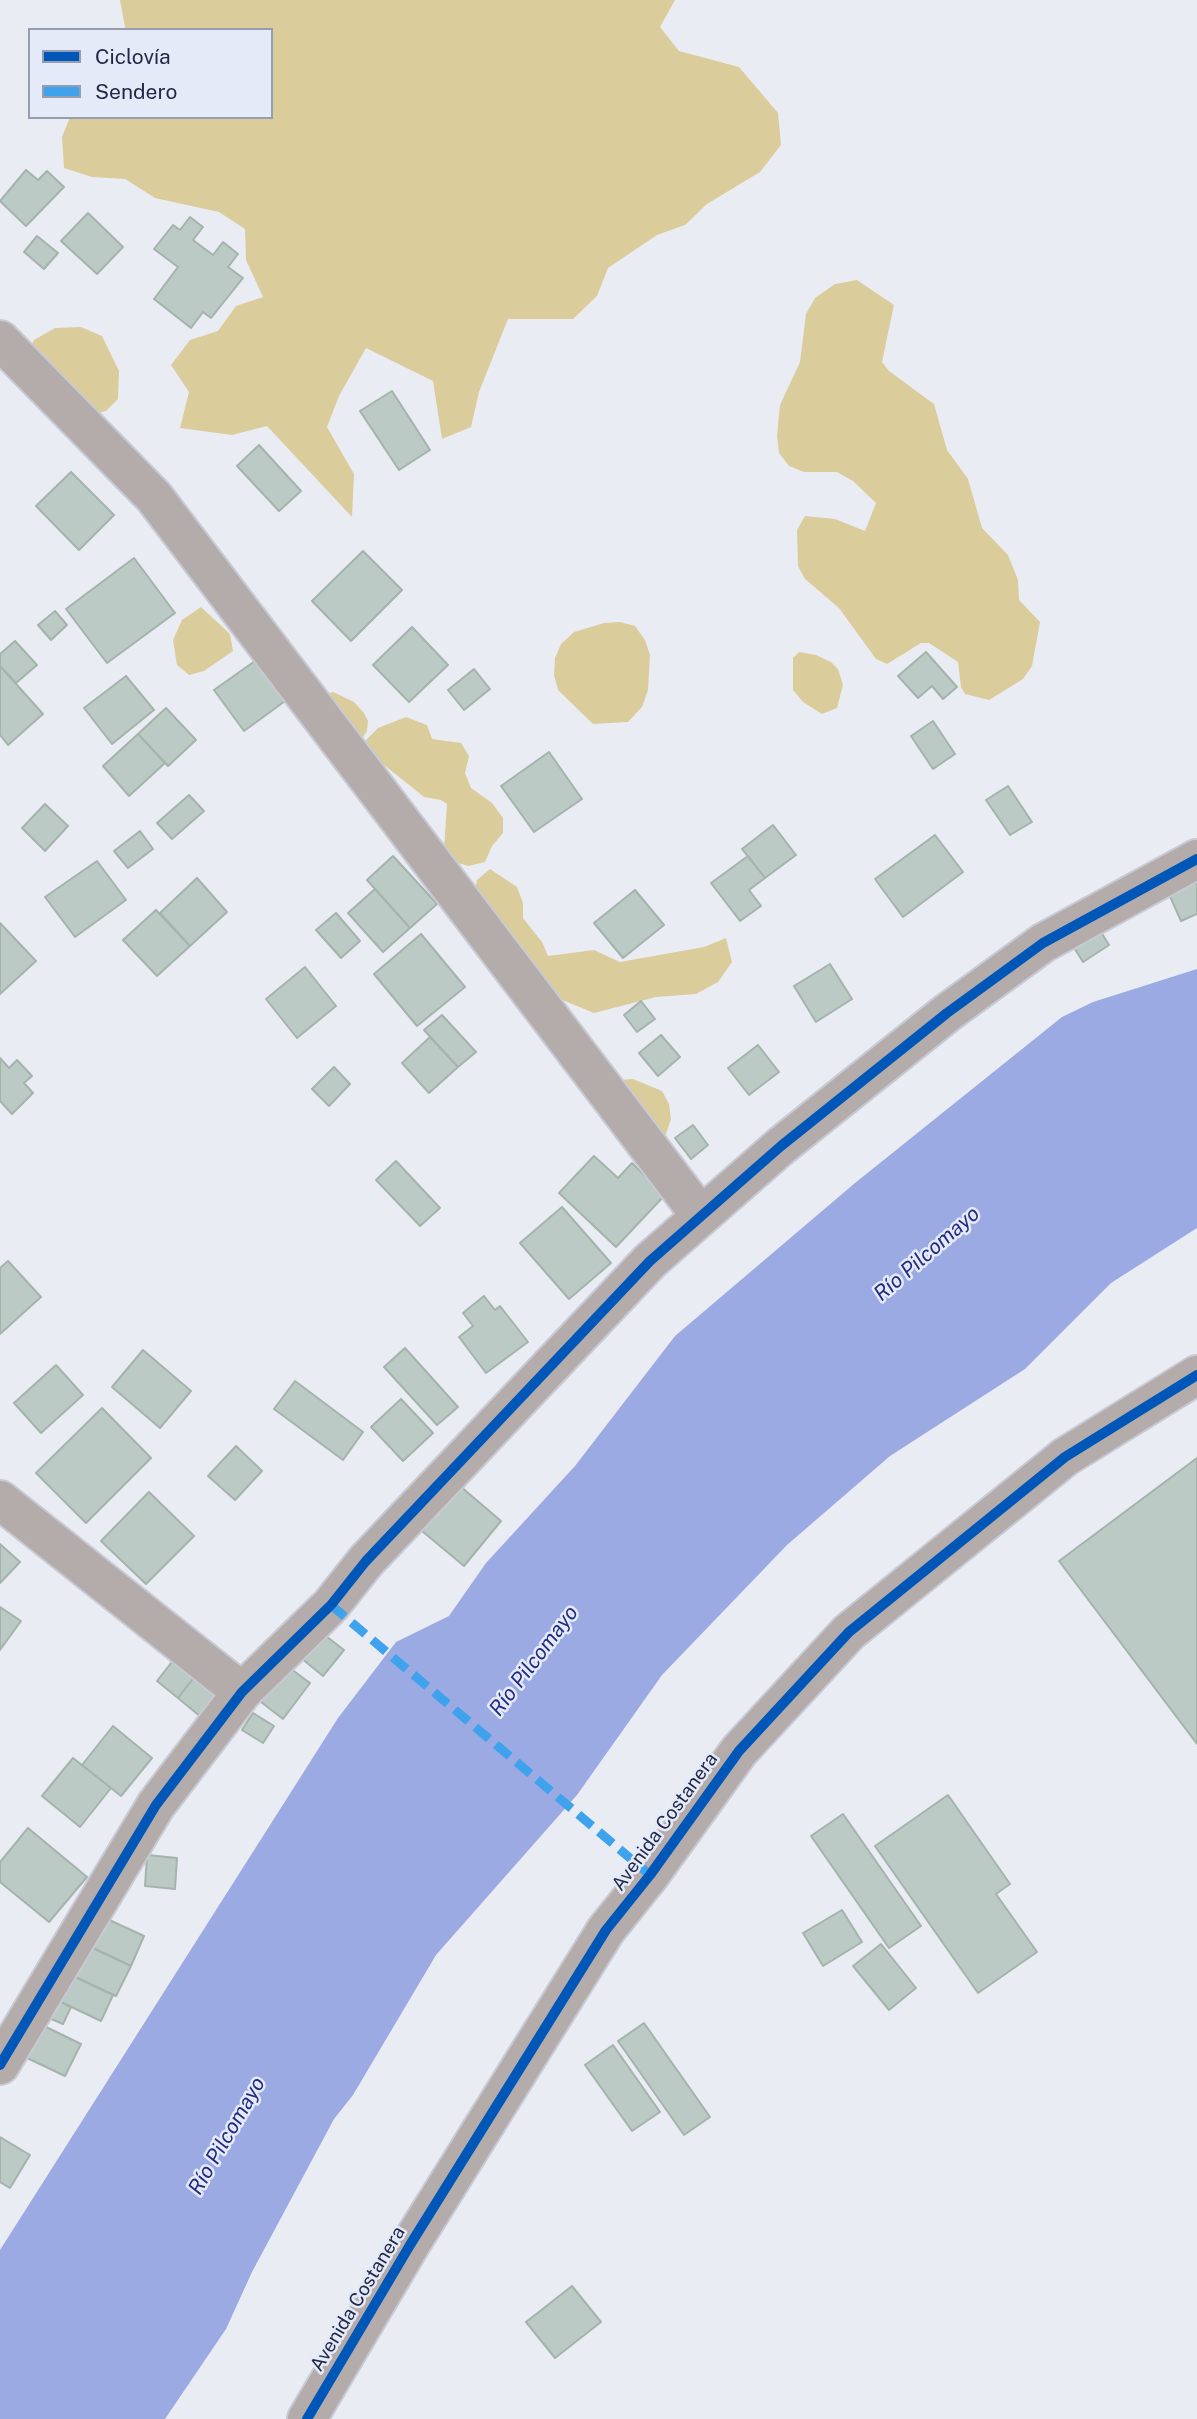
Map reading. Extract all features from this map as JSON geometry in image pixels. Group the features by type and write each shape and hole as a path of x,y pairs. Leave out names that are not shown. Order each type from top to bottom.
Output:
{"street":[{"path":"0,340 154,497 701,1216"},
{"path":"0,2065 156,1805 243,1692 331,1605 366,1561 650,1261 780,1146 947,1013 1043,943 1197,859"},
{"name":"Avenida Costanera","path":"307,2419 410,2245 606,1930 650,1875 738,1751 860,1623 1065,1457 1197,1376"},
{"path":"0,1500 243,1692"}],"shaded area":[{"path":"120,0 675,0 660,27 679,51 739,67 778,113 781,145 760,172 707,204 685,225 657,235 608,268 597,296 573,319 508,319 479,392 471,427 442,439 433,381 366,348 339,396 327,427 354,474 352,517 267,426 232,435 180,428 189,392 171,365 190,340 218,331 236,306 263,297 246,260 245,229 219,212 155,198 125,179 92,177 64,168 62,137 69,119 273,119 273,28 125,27"},
{"path":"857,280 894,305 882,362 889,371 934,404 947,450 968,479 982,528 1008,555 1018,580 1019,600 1040,622 1032,666 1023,679 989,700 965,694 961,687 958,662 929,643 921,643 887,664 876,659 839,608 805,579 798,566 797,530 805,516 835,519 865,531 876,503 853,481 837,472 804,472 789,466 779,453 777,436 780,405 800,362 806,314 815,298 835,284"},
{"path":"81,327 102,336 119,371 118,399 106,411 97,413 30,348 34,340 55,328"},
{"path":"201,607 230,634 233,651 204,671 189,675 177,665 173,640 182,620"},
{"path":"620,622 635,626 645,640 650,655 648,690 642,707 628,722 593,724 558,690 554,675 555,658 561,644 574,632 604,623"},
{"path":"799,652 816,655 831,662 838,669 843,685 837,708 822,714 803,702 793,690 793,658"},
{"path":"333,692 354,702 368,721 367,731 358,745 326,694"},
{"path":"406,717 427,725 432,739 461,743 469,756 465,773 471,788 492,803 503,818 503,833 492,846 485,862 468,866 452,861 444,848 447,804 424,797 363,748 365,741 378,728"},
{"path":"490,869 517,887 523,903 523,918 542,942 548,956 594,950 620,962 704,947 726,938 732,962 718,982 696,994 656,997 594,1013 560,999 531,973 473,901 477,880"},
{"path":"633,1079 662,1091 669,1104 671,1119 666,1134 655,1149 618,1080"}],"water":[{"name":"Río Pilcomayo","path":"1197,969 1197,1228 1111,1283 1025,1369 890,1456 787,1545 662,1675 577,1795 436,1955 353,2095 334,2119 252,2272 226,2329 165,2419 0,2419 0,2250 338,1718 396,1642 449,1616 486,1563 575,1466 675,1336 855,1183 1062,1017 1093,1002"}],"building":[{"path":"26,170 38,180 47,171 64,187 26,226 0,201"},
{"path":"88,213 123,247 97,274 61,241"},
{"path":"190,217 203,227 193,240 213,255 223,242 238,254 228,267 243,278 211,318 203,312 191,328 154,299 178,267 154,249 173,225 180,230"},
{"path":"37,236 58,253 44,269 24,252"},
{"path":"392,391 430,450 399,470 360,411"},
{"path":"259,445 301,491 279,511 237,466"},
{"path":"71,472 114,515 79,550 36,506"},
{"path":"363,551 402,590 351,641 312,601"},
{"path":"134,558 175,613 107,663 66,609"},
{"path":"55,611 67,625 51,640 38,625"},
{"path":"412,627 448,665 409,702 373,665"},
{"path":"15,641 37,665 16,683 0,666 0,654"},
{"path":"926,652 957,687 943,699 932,686 918,698 898,676"},
{"path":"262,656 292,696 244,731 214,690"},
{"path":"0,666 43,714 8,745 0,735"},
{"path":"474,669 490,689 464,710 448,690"},
{"path":"126,676 154,710 112,744 84,708"},
{"path":"166,708 196,740 168,766 138,734"},
{"path":"933,721 955,754 933,769 911,736"},
{"path":"138,734 165,763 129,796 103,766"},
{"path":"549,752 582,799 534,832 501,786"},
{"path":"1008,786 1032,822 1010,835 986,800"},
{"path":"189,795 204,811 172,839 157,823"},
{"path":"45,804 68,826 45,851 22,828"},
{"path":"773,825 796,855 765,878 742,849"},
{"path":"140,831 153,849 128,868 114,851"},
{"path":"935,835 963,872 903,917 875,879"},
{"path":"393,856 437,904 410,928 367,880"},
{"path":"748,856 765,878 749,890 761,906 740,921 711,883"},
{"path":"97,861 126,900 75,937 45,897"},
{"path":"197,878 227,912 190,946 160,913"},
{"path":"1197,879 1197,914 1181,921 1165,885"},
{"path":"375,889 410,928 383,952 348,913"},
{"path":"635,890 664,925 623,958 594,923"},
{"path":"156,910 190,946 157,976 123,940"},
{"path":"336,913 360,941 341,958 316,930"},
{"path":"0,923 36,961 0,994"},
{"path":"1096,924 1109,945 1083,962 1070,941"},
{"path":"421,934 465,987 417,1026 374,974"},
{"path":"830,964 852,999 816,1022 794,986"},
{"path":"305,967 336,1006 297,1038 266,999"},
{"path":"641,1001 655,1019 637,1032 624,1015"},
{"path":"442,1015 476,1052 458,1067 424,1030"},
{"path":"661,1035 680,1057 658,1076 639,1053"},
{"path":"430,1037 458,1067 429,1093 402,1063"},
{"path":"758,1045 779,1072 749,1095 728,1068"},
{"path":"0,1058 9,1068 17,1060 32,1076 24,1083 33,1093 12,1114 0,1101"},
{"path":"334,1067 350,1084 329,1106 312,1089"},
{"path":"693,1125 708,1145 691,1159 675,1138"},
{"path":"594,1156 618,1178 632,1163 665,1195 616,1247 559,1193"},
{"path":"396,1161 440,1208 420,1226 376,1180"},
{"path":"562,1207 611,1263 569,1299 520,1243"},
{"path":"8,1261 41,1297 0,1334 0,1268"},
{"path":"484,1296 495,1310 500,1306 528,1342 486,1373 459,1337 473,1326 463,1313"},
{"path":"405,1348 458,1407 437,1425 384,1367"},
{"path":"143,1350 191,1391 160,1428 112,1387"},
{"path":"56,1365 83,1395 41,1433 14,1403"},
{"path":"295,1381 363,1432 343,1460 274,1409"},
{"path":"401,1399 433,1433 403,1461 371,1427"},
{"path":"102,1408 151,1458 86,1523 36,1473"},
{"path":"236,1446 262,1471 235,1500 208,1476"},
{"path":"1197,1458 1197,1744 1059,1561"},
{"path":"460,1486 501,1521 464,1566 422,1531"},
{"path":"149,1492 194,1536 146,1584 101,1541"},
{"path":"0,1544 20,1562 0,1583"},
{"path":"0,1607 21,1621 0,1650"},
{"path":"322,1633 344,1650 323,1676 301,1658"},
{"path":"178,1654 199,1671 178,1698 157,1681"},
{"path":"287,1666 310,1683 283,1719 261,1702"},
{"path":"199,1671 216,1684 217,1700 202,1718 178,1698"},
{"path":"253,1713 274,1726 263,1743 242,1730"},
{"path":"113,1726 152,1758 121,1796 82,1765"},
{"path":"73,1758 111,1788 80,1827 42,1796"},
{"path":"948,1795 1010,1884 996,1894 1037,1952 978,1993 875,1846"},
{"path":"843,1814 921,1926 889,1948 811,1836"},
{"path":"28,1828 87,1877 49,1922 0,1882 0,1862"},
{"path":"147,1855 177,1858 175,1889 145,1886"},
{"path":"842,1910 862,1942 823,1966 803,1933"},
{"path":"105,1918 144,1936 131,1966 91,1947"},
{"path":"881,1944 916,1988 889,2010 853,1966"},
{"path":"86,1945 131,1966 116,1996 71,1975"},
{"path":"71,1975 113,1995 101,2021 59,2001"},
{"path":"57,2000 71,2007 63,2024 49,2018"},
{"path":"644,2023 710,2117 684,2135 618,2041"},
{"path":"40,2024 81,2044 65,2076 25,2057"},
{"path":"613,2045 660,2112 632,2131 585,2065"},
{"path":"0,2137 30,2155 10,2188 0,2182"},
{"path":"572,2286 601,2322 555,2358 526,2322"}],"marked path":[{"path":"331,1605 650,1875"}],"cycle path":[{"path":"0,2065 156,1805 242,1692 331,1605 366,1561 650,1261 781,1146 947,1013 1043,943 1197,859"},
{"path":"307,2419 410,2245 606,1930 650,1875 739,1751 849,1632 1065,1457 1197,1375"}]}
